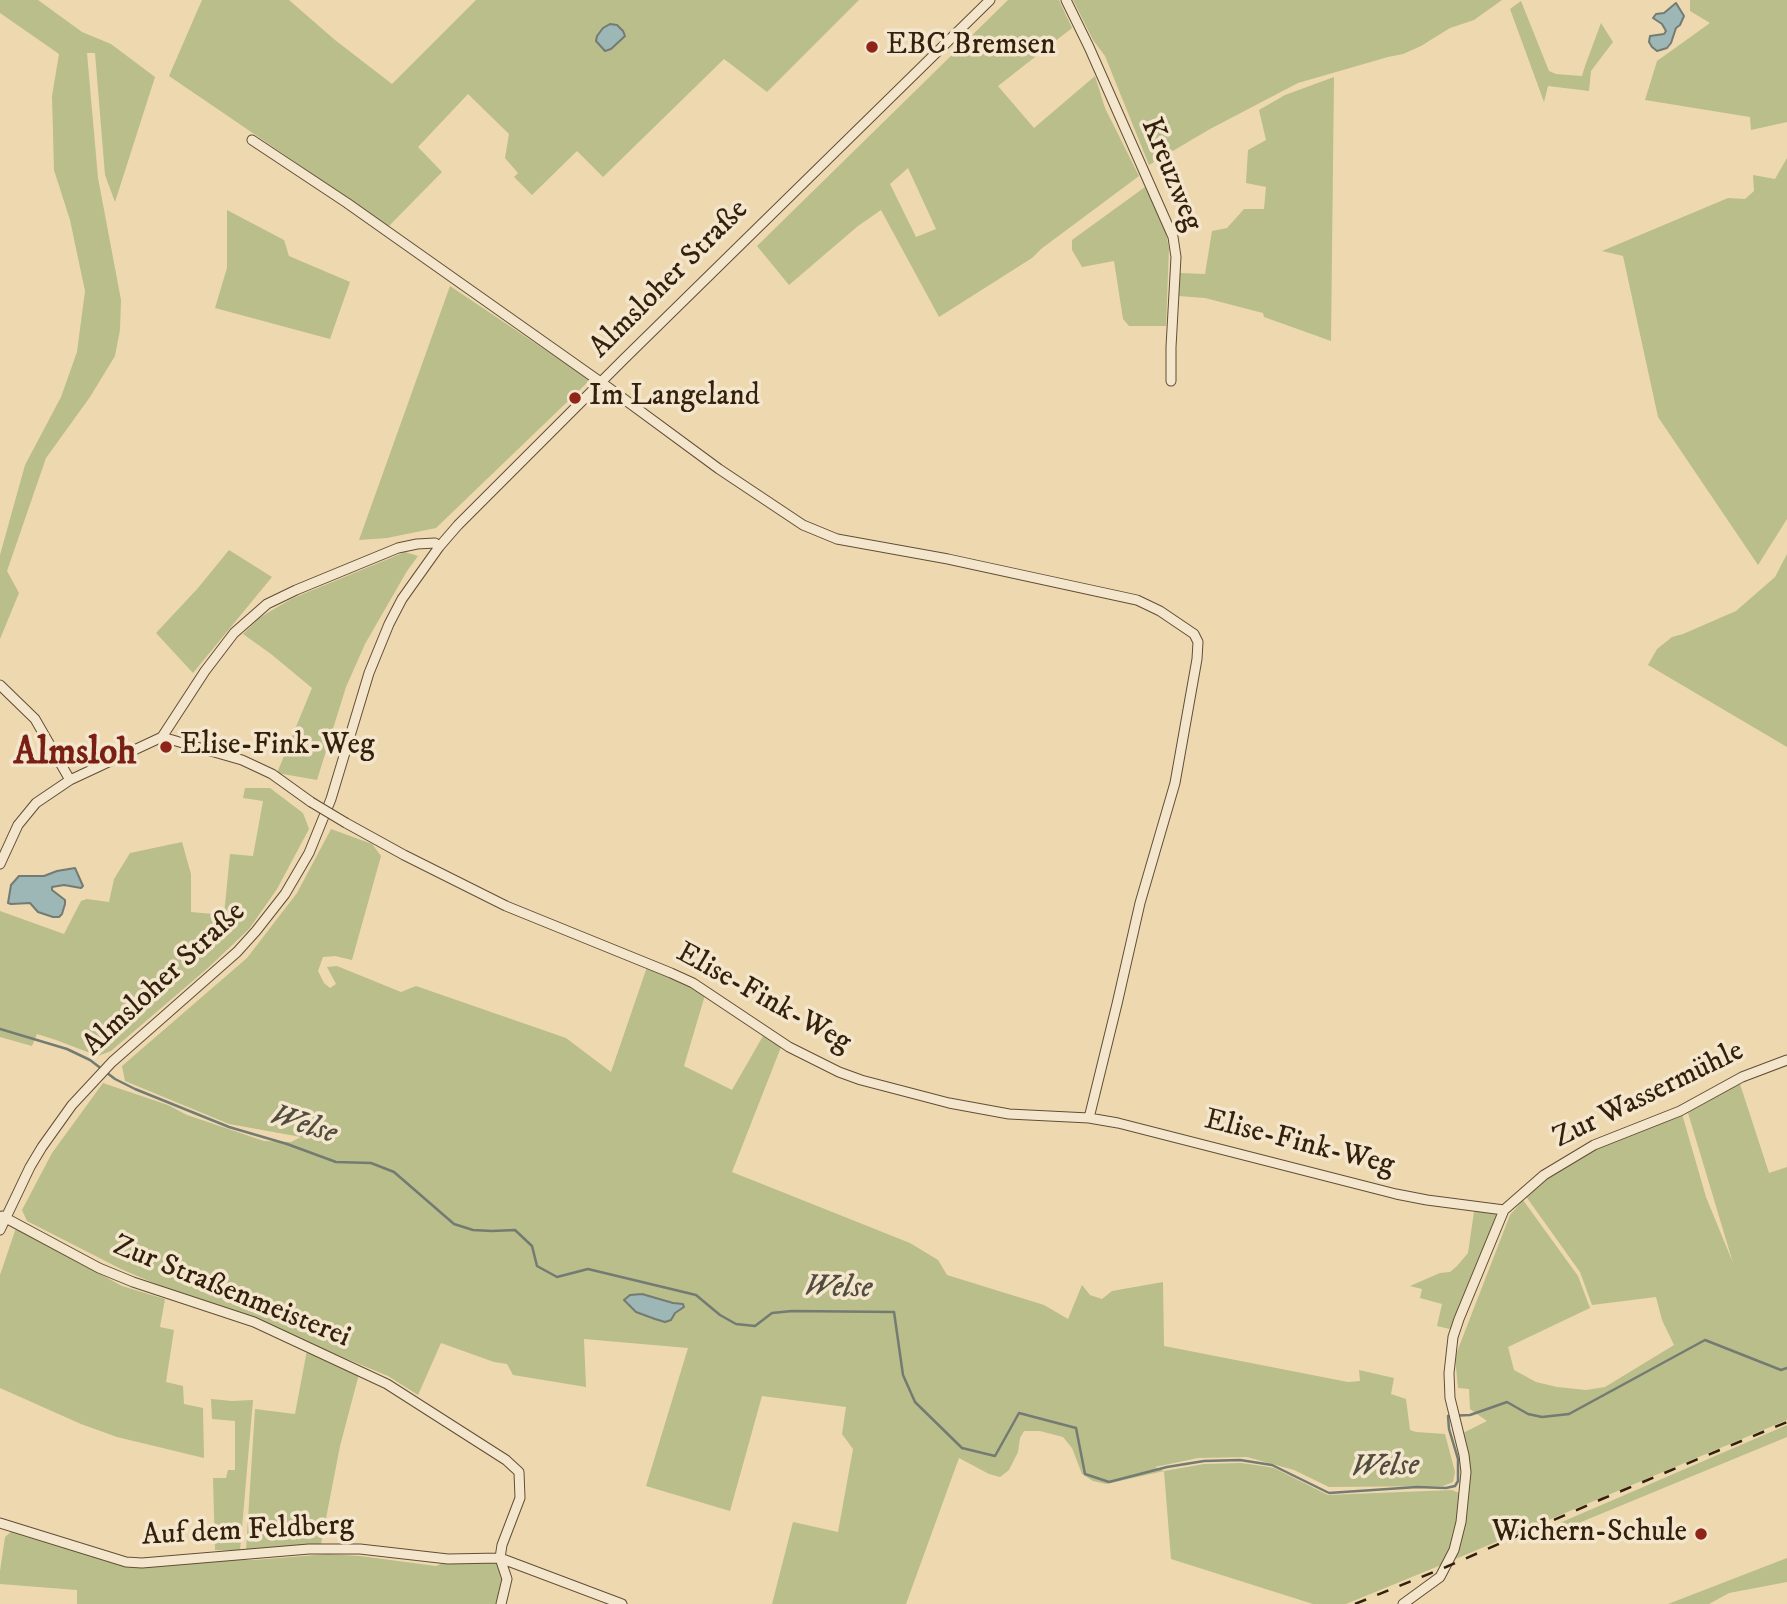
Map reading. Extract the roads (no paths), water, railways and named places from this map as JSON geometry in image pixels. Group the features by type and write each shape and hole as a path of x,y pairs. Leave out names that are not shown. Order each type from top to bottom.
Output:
{"street":[{"name":"Almsloher Straße","path":"0,1230 2,1217 21,1183 42,1147 72,1105 112,1062 237,952 289,888 309,853 331,799 369,673 389,624 402,599 439,547 467,516 990,0"},
{"name":"Kreuzweg","path":"1066,0 1173,237 1176,257 1171,381"},
{"path":"253,140 347,203 719,469 803,525 837,539 948,559 1137,600 1160,611 1194,634 1198,642 1198,659 1175,783 1140,903 1089,1118"},
{"path":"0,864 18,825 36,803 70,780 162,737 205,671 234,633 267,604 398,548 417,544 435,544 439,547"},
{"path":"0,685 35,719 70,780"},
{"name":"Elise-Fink-Weg","path":"162,737 242,760 272,774 311,802 404,855 506,906 671,973 693,984 789,1047 861,1080 949,1103 1009,1114 1089,1118 1118,1123 1396,1194 1504,1210"},
{"name":"Zur Wassermühle","path":"1504,1210 1544,1175 1594,1145 1680,1111 1742,1077 1787,1060"},
{"path":"1403,1604 1440,1577 1454,1550 1461,1522 1466,1472 1450,1398 1449,1373 1453,1337 1504,1210"},
{"name":"Zur Straßenmeisterei","path":"2,1217 99,1268 254,1322 375,1379 506,1460 519,1472 520,1498 502,1545 500,1558"},
{"name":"Auf dem Feldberg","path":"0,1523 126,1562 322,1549 360,1549 448,1559 500,1558 622,1604"},
{"path":"500,1558 507,1579 501,1604"},
{"path":"507,1579 521,1566"}],"water":[{"path":"1676,3 1684,16 1671,43 1667,48 1657,51 1649,42 1650,36 1664,34 1666,31 1662,24 1653,18"},
{"path":"610,24 617,25 625,36 605,51 596,41 603,28"},
{"path":"75,868 83,886 81,888 64,885 52,887 52,890 65,900 59,917 38,912 30,903 8,903 11,885 19,876 44,876"},
{"path":"642,1294 683,1304 684,1307 675,1313 671,1320 665,1322 655,1319 636,1312 624,1300 630,1295"}],"waterway":[{"name":"Welse","path":"0,1029 67,1049 90,1060 115,1079 135,1089 229,1127 336,1162 371,1163 394,1172 454,1224 473,1230 515,1230 532,1246 537,1266 557,1277 588,1269 696,1295 720,1315 736,1324 755,1326 772,1313 894,1312 903,1375 915,1402 962,1448 995,1456 1019,1413 1076,1428 1085,1474 1109,1482 1167,1467 1204,1461 1240,1460 1272,1465 1329,1493 1417,1487 1446,1488 1455,1486 1458,1481 1458,1459 1448,1416 1470,1415 1507,1402 1528,1414 1542,1417 1569,1414 1705,1340 1781,1370 1787,1368"}],"railway":[{"path":"1355,1604 1787,1422"}],"place":[{"name":"EBC Bremsen","path":"872,47"},
{"name":"Im Langeland","path":"575,398"},
{"name":"Elise-Fink-Weg","path":"166,747"},
{"name":"Wichern-Schule","path":"1701,1534"}],"district":[{"name":"Almsloh","path":"75,755"}]}
